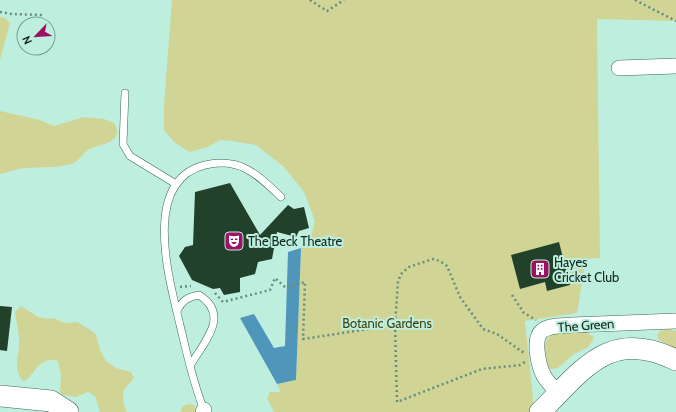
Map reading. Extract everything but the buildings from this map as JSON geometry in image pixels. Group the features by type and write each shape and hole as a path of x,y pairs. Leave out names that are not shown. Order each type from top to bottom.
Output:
{"street":[{"path":"619,68 676,66"},
{"name":"The Green","path":"558,393 549,384 539,365 537,345 539,335 546,329 572,325 676,321"},
{"path":"540,412 574,375 593,360 620,350 644,350 676,360"},
{"path":"0,396 50,401 66,412"}],"lane":[{"path":"125,94 123,144 130,156 176,184"},
{"path":"203,411 194,386 164,253 167,203 176,184 184,176 201,166 220,162 228,162 254,173 282,197"},
{"path":"177,311 181,303 190,297 199,295 214,309 215,319 211,329 190,366"}],"path":[{"path":"310,0 327,11 344,0"},
{"path":"635,0 676,21"},
{"path":"0,12 43,15"},
{"path":"433,259 440,261 447,266 460,298 483,329 497,334 528,356 525,362 520,365 482,369 396,402 395,325 398,281 402,273 409,267 433,259"},
{"path":"214,293 223,302 270,290 275,278 286,288 304,282 303,339 395,325"},
{"path":"172,289 187,286 194,287"},
{"path":"512,295 524,313 545,324 546,329"}],"green space":[{"name":"Botanic Gardens","path":"172,0 676,0 676,21 597,19 600,258 586,259 577,313 525,321 534,408 530,412 274,412 267,398 270,392 281,392 277,384 296,380 301,248 312,233 315,221 304,192 284,167 256,145 220,140 208,147 190,152 174,142 164,130 164,105"},
{"path":"0,17 6,18 10,24 0,60"},
{"path":"0,111 40,120 54,126 84,117 104,119 114,123 117,130 117,135 110,142 87,151 77,161 71,164 54,167 24,168 0,174"},
{"path":"21,306 38,317 48,319 54,318 64,323 77,322 96,335 100,350 106,361 116,368 131,372 134,378 123,391 124,405 127,412 100,412 95,396 88,392 76,397 62,395 60,392 61,375 58,361 52,360 42,363 29,378 25,381 22,380 17,370 19,333 15,312"},
{"path":"668,329 676,331 676,351 658,339 657,335 660,331"},
{"path":"560,332 586,332 594,337 587,348 574,354 558,368 550,369 546,362 545,354 546,342 549,337"},
{"path":"188,404 195,405 195,412 180,412 183,406"}],"water":[{"path":"301,248 296,380 277,384 240,318 254,314 274,348 285,346 288,252"}],"place":[{"name":"The Beck Theatre","path":"234,241"},
{"name":"Hayes Cricket Club","path":"540,269"}]}
